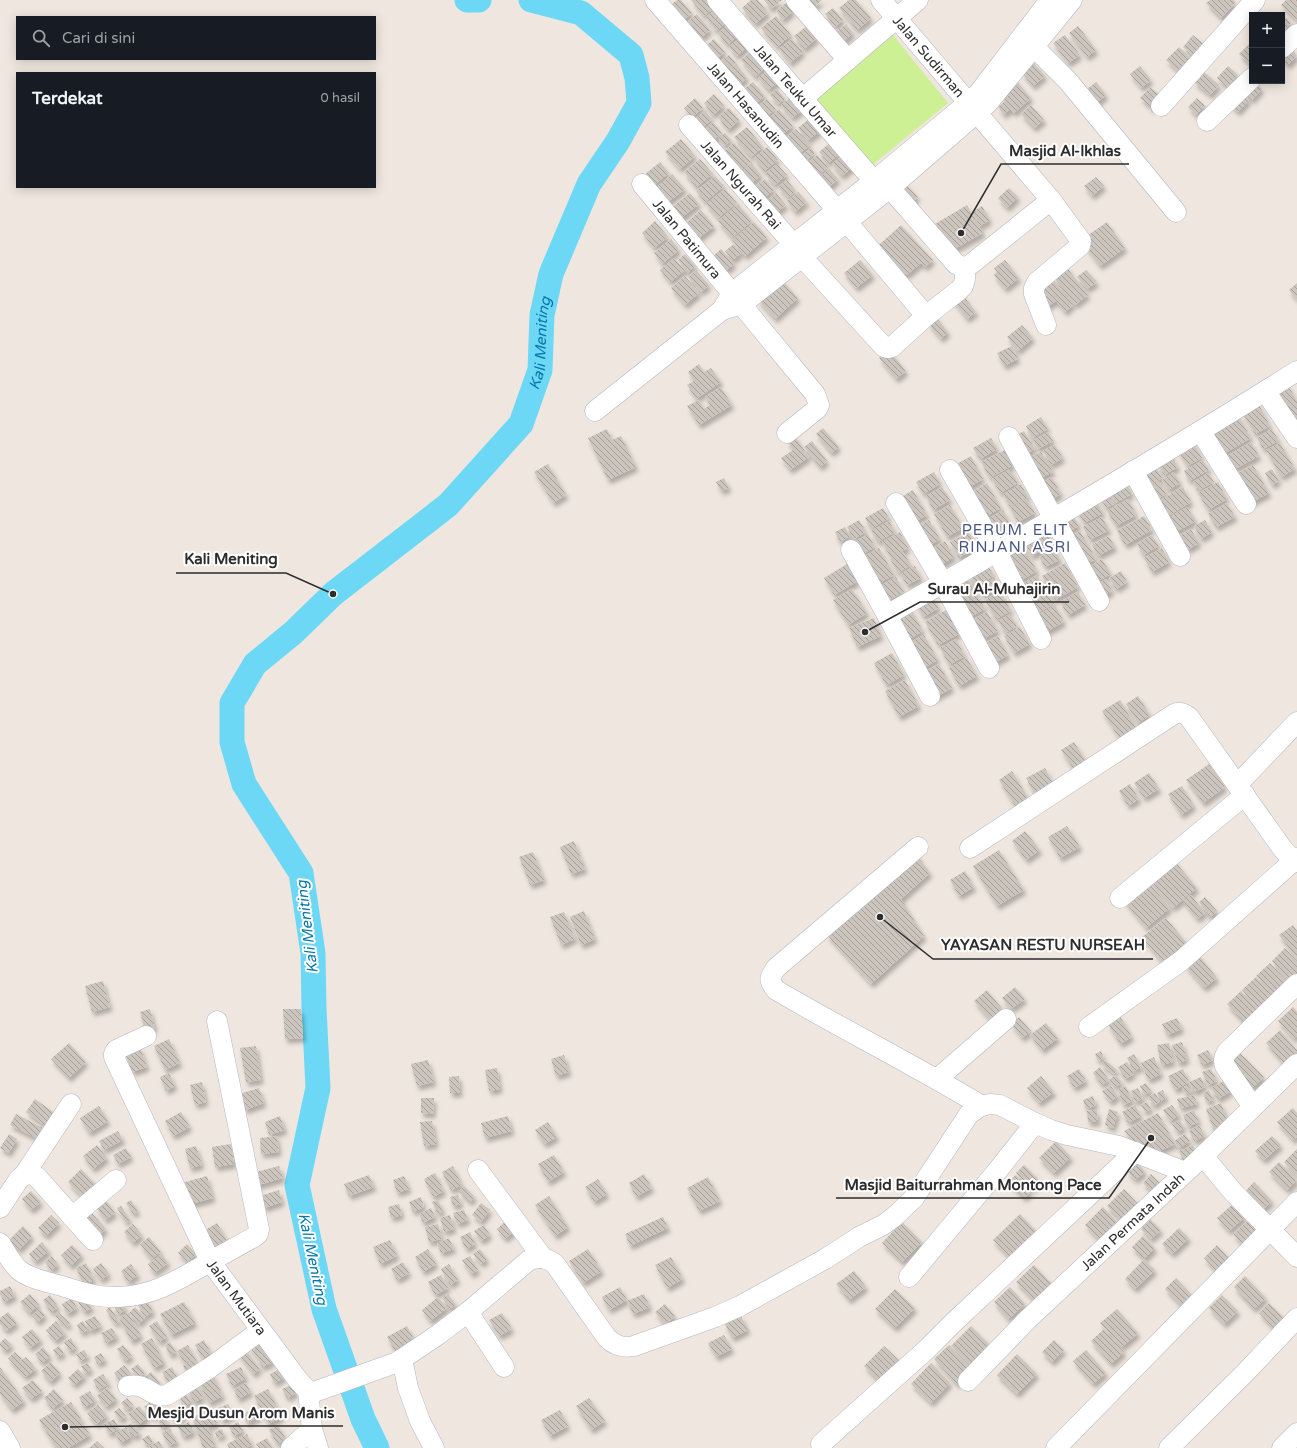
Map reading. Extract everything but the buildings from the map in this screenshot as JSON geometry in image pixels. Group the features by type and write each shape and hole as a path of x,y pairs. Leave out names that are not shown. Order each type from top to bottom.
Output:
{"street":[{"name":"Jalan Hasanudin","path":"655,0 842,216 926,316"},
{"name":"Jalan Teuku Umar","path":"717,0 802,99 956,264 965,267"},
{"path":"796,0 848,60"},
{"name":"Jalan Sudirman","path":"881,0 904,7 1082,241 1080,246 1037,282 1034,288 1034,294 1046,325"},
{"path":"595,411 882,185 978,104 1034,47 1072,0"},
{"path":"1161,106 1255,0"},
{"path":"978,104 1049,1"},
{"path":"802,99 848,60 904,7"},
{"path":"1285,45 1297,34"},
{"path":"1034,47 1068,81 1176,212"},
{"path":"1207,121 1249,81"},
{"name":"Jalan Ngurah Rai","path":"689,124 798,251 884,347 892,347 926,316 963,286 965,279 965,267"},
{"name":"Jalan Patimura","path":"642,184 737,298 818,399 819,405 817,409 787,433"},
{"path":"965,267 970,265 1051,200"},
{"path":"887,614 997,552 1201,432 1297,371"},
{"path":"1265,391 1297,438"},
{"path":"1201,432 1246,504"},
{"path":"1009,437 1099,601"},
{"path":"950,470 997,552 1041,639"},
{"path":"1133,471 1180,556"},
{"path":"896,503 943,583 989,668"},
{"path":"851,550 887,614 930,696"},
{"path":"970,848 1175,713 1182,713 1189,717 1282,848 1296,860 1181,961 1089,1027"},
{"path":"1120,898 1241,790 1297,722"},
{"path":"918,847 776,968 770,977 770,983 776,990 836,1025 937,1079 982,1106"},
{"path":"1253,1107 1226,1066 1224,1057 1227,1052 1297,984"},
{"path":"937,1079 1006,1019"},
{"path":"146,1036 116,1050 114,1058 210,1261 254,1237 258,1234 259,1229 217,1021"},
{"name":"Jalan Permata Indah","path":"968,1381 1028,1319 1123,1232 1297,1064"},
{"path":"0,1208 19,1179 24,1175 71,1104"},
{"path":"318,1448 312,1429 314,1391 398,1361 439,1334 468,1312 528,1261 535,1258 543,1258 555,1264 601,1330 612,1342 619,1346 634,1346 715,1317 740,1306 825,1259 859,1237 883,1225 914,1198 966,1118 972,1111 982,1106 990,1104 1000,1105 1035,1123 1067,1135 1102,1142 1135,1152 1185,1172"},
{"path":"908,1277 998,1170 1035,1123"},
{"path":"821,1444 926,1350 952,1323 1135,1152"},
{"path":"1203,1156 1233,1192 1297,1257"},
{"path":"478,1170 543,1258"},
{"path":"24,1175 37,1177 93,1240"},
{"path":"72,1217 116,1180"},
{"path":"1056,1448 1297,1202"},
{"name":"Jalan Mutiara","path":"0,1243 8,1270 80,1292 105,1297 130,1296 154,1291 179,1280 210,1261 260,1331 298,1380 314,1391"},
{"path":"468,1312 504,1367"},
{"path":"1169,1448 1244,1374 1297,1318"},
{"path":"128,1386 137,1384 161,1397 167,1396 211,1367 260,1331"},
{"path":"398,1361 420,1421 434,1448"},
{"path":"291,1448 312,1429"},
{"path":"0,1431 10,1448"},
{"path":"1282,1448 1297,1433"}],"green space":[{"path":"892,34 948,103 870,167 814,99"}],"waterway":[{"name":"Kali Meniting","path":"467,0 479,0"},
{"name":"Kali Meniting","path":"377,1448 363,1419 324,1309 297,1185 318,1088 313,953 301,873 244,784 232,742 232,703 255,664 294,632 333,594 448,505 521,424 540,370 542,315 551,274 589,184 618,141 639,103 637,78 631,55 581,13 531,0"}],"place":[{"name":"Masjid Al-Ikhlas","path":"961,233"},
{"name":"Kali Meniting","path":"333,594"},
{"name":"Surau Al-Muhajirin","path":"865,632"},
{"name":"YAYASAN RESTU NURSEAH","path":"880,917"},
{"name":"Masjid Baiturrahman Montong Pace","path":"1151,1138"},
{"name":"Mesjid Dusun Arom Manis","path":"65,1427"}],"district":[{"name":"PERUM. ELIT RINJANI ASRI","path":"1015,538"}]}
